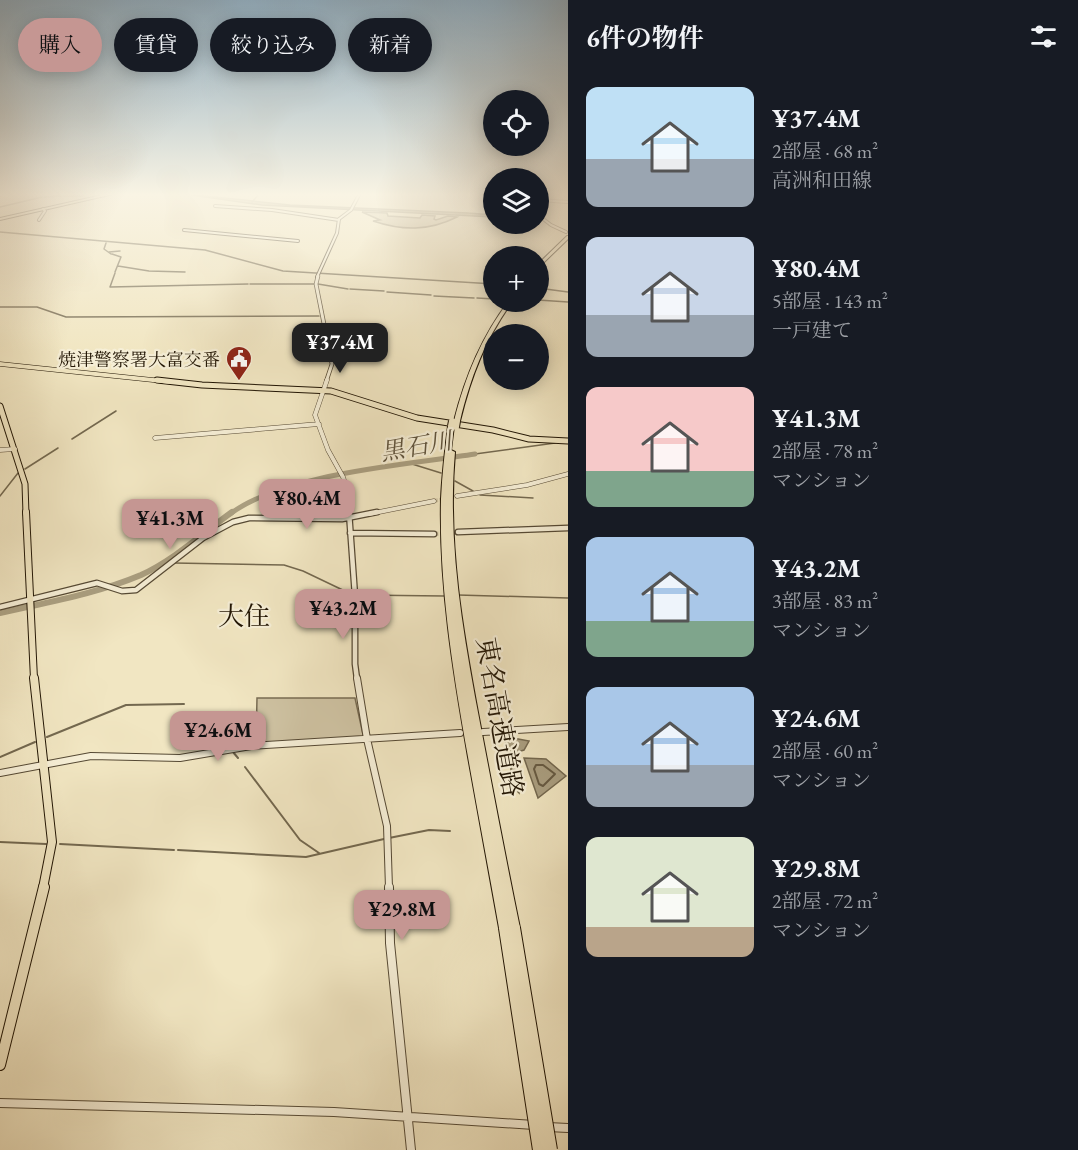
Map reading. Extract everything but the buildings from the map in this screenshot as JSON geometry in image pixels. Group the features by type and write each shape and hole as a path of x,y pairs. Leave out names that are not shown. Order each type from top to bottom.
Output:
{"highway":[{"name":"東名高速道路","path":"499,312 471,358 449,459 443,528 449,612 550,1150"},
{"name":"東名高速道路","path":"455,423 476,359 492,327 503,312"},
{"name":"東名高速道路","path":"509,928 539,1150"}],"main road":[{"path":"0,364 202,385 324,390 360,398 417,418 493,430 529,440 568,441"},
{"path":"0,406 26,490 32,657 51,824 51,855 0,1065"}],"street":[{"path":"331,247 316,284 332,364 315,412 328,450 347,489 355,596 355,664 367,739 387,826 390,943 411,1150"},
{"path":"155,438 319,424"},
{"path":"0,449 14,448"},
{"path":"457,496 540,484 568,474"},
{"path":"0,607 30,604 91,584 131,591 141,587 209,535 234,521 249,518 349,518 434,501"},
{"path":"458,532 568,528"},
{"path":"350,533 434,534"},
{"path":"483,732 568,727"},
{"path":"0,773 99,755 180,758 251,746 460,733"},
{"path":"0,1103 408,1115 568,1128"}],"shaded area":[{"path":"257,698 355,698 364,739 256,743"}],"water":[{"path":"513,738 529,741 524,750 514,753 519,793 512,781 513,756 504,753 506,740"},
{"path":"524,758 546,759 566,776 538,798"}],"waterway":[{"path":"105,247 104,249 111,254"},
{"path":"167,247 205,250 283,271 483,283"},
{"path":"109,252 120,251"},
{"path":"112,254 121,257 115,272"},
{"path":"118,266 149,271 185,272"},
{"path":"115,273 110,287 248,284"},
{"path":"250,284 314,284"},
{"path":"318,284 348,289"},
{"path":"350,289 384,291"},
{"path":"549,289 568,292"},
{"path":"387,292 431,295"},
{"path":"434,296 474,298"},
{"path":"477,298 483,298"},
{"path":"549,301 568,302"},
{"path":"0,307 37,307 66,317 319,316"},
{"path":"72,439 116,411"},
{"path":"475,454 555,443"},
{"path":"25,469 58,448"},
{"name":"黒石川","path":"230,514 253,500 313,480 382,467 475,454"},
{"path":"412,464 441,473"},
{"path":"0,496 18,473"},
{"path":"455,481 473,491"},
{"path":"480,495 533,498"},
{"name":"黒石川","path":"0,613 89,592 141,575 177,554 232,512"},
{"path":"174,563 284,565 303,571 349,593"},
{"path":"359,595 444,596"},
{"path":"458,595 568,598"},
{"path":"47,737 126,705 184,704"},
{"path":"214,726 228,744"},
{"path":"0,757 35,742"},
{"path":"233,752 238,758"},
{"path":"245,767 300,840 319,853"},
{"path":"389,838 429,830 450,831"},
{"path":"178,850 306,857 384,839"},
{"path":"0,842 46,844"},
{"path":"60,844 174,850"}],"tunnel":[{"path":"434,501 457,496"},
{"path":"434,534 458,532"}],"place":[{"name":"焼津警察署大富交番","path":"239,382"}],"district":[{"name":"大住","path":"244,616"}]}
